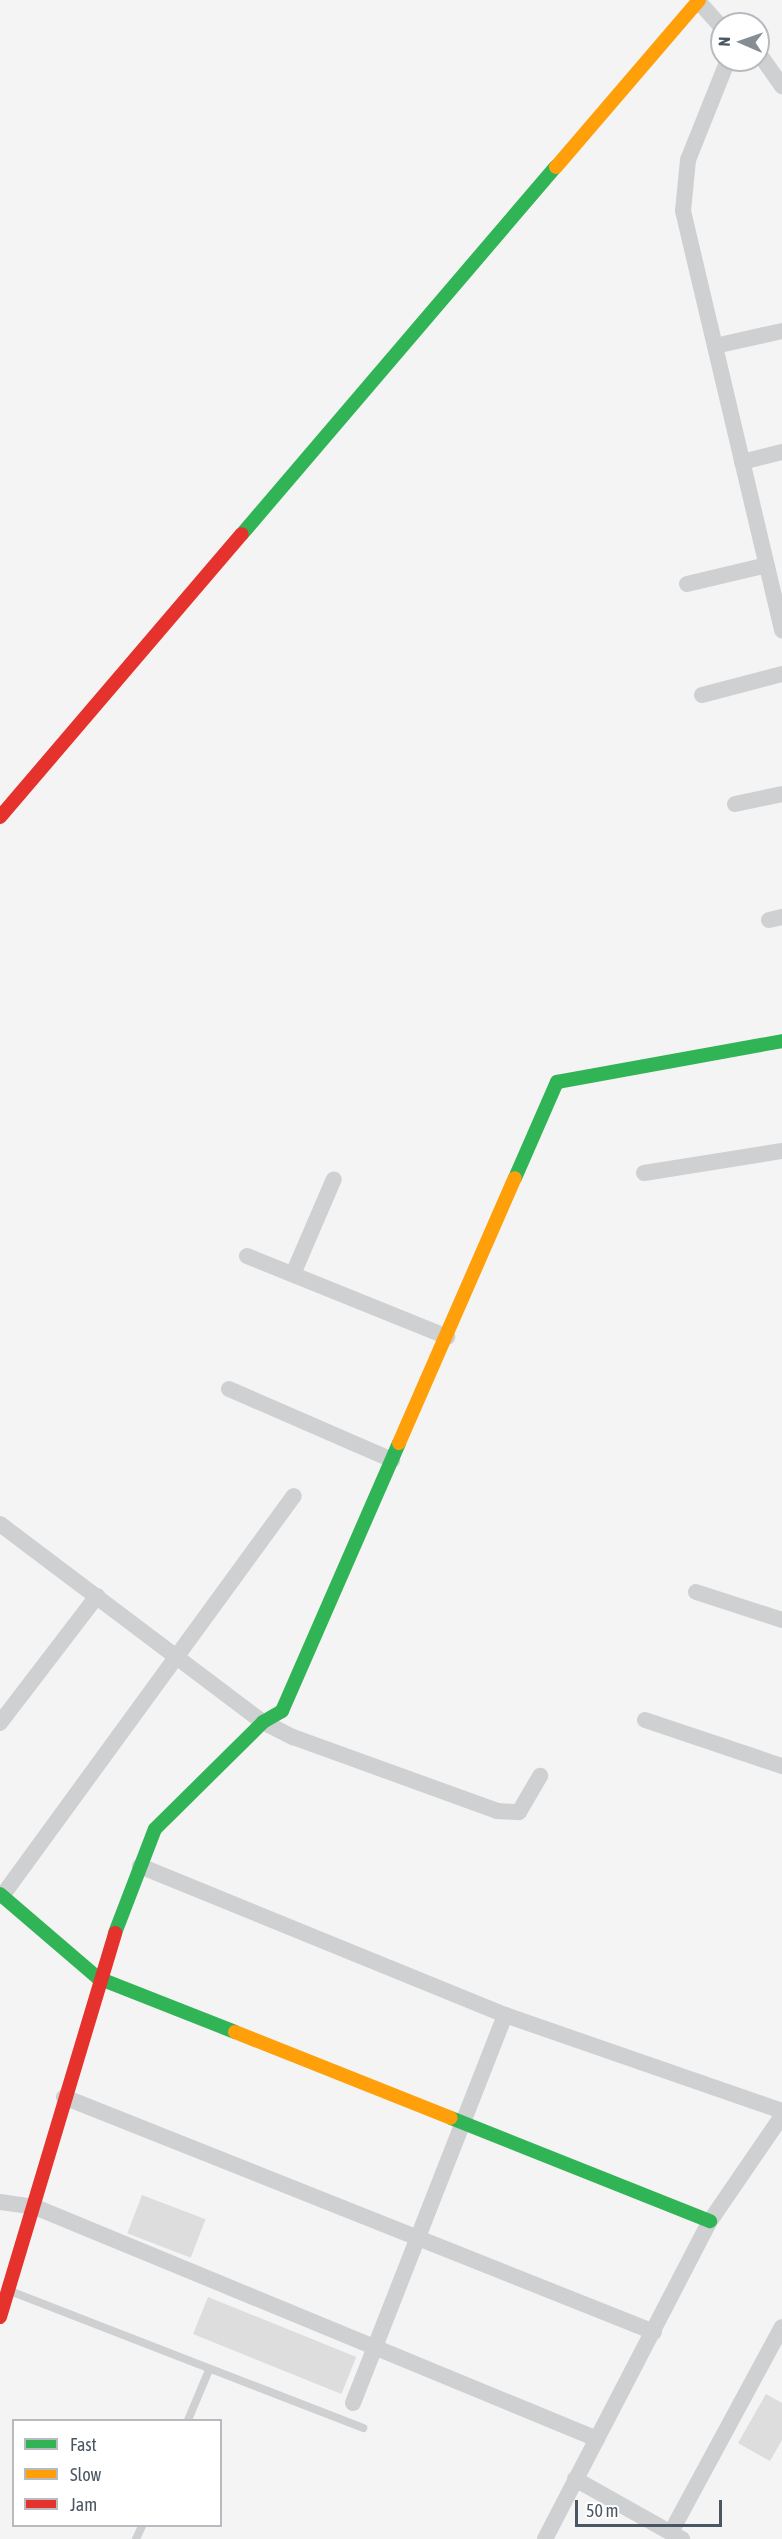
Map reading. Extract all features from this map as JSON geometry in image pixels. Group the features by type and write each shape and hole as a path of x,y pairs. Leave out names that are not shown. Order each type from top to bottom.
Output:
{"street":[{"path":"0,817 698,1 710,14"},
{"path":"770,69 782,86"},
{"path":"723,72 688,159 683,211 742,462 772,569 782,630"},
{"path":"715,346 782,331"},
{"path":"742,462 782,452"},
{"path":"687,584 772,569"},
{"path":"702,695 782,674"},
{"path":"735,804 782,794"},
{"path":"0,2317 35,2207 98,1978 155,1829 263,1722 282,1711 447,1337 556,1082 782,1041"},
{"path":"644,1173 782,1151"},
{"path":"293,1274 334,1179"},
{"path":"247,1256 447,1337"},
{"path":"229,1389 392,1460"},
{"path":"294,1496 181,1657 1,1896 98,1978 710,2221"},
{"path":"2,1530 181,1657 263,1722 497,1811 519,1812 540,1776"},
{"path":"696,1592 782,1620"},
{"path":"0,1723 97,1596"},
{"path":"645,1719 782,1766"},
{"path":"140,1866 505,2015 782,2111"},
{"path":"353,2403 505,2015"},
{"path":"64,2097 654,2332"},
{"path":"544,2539 710,2221 782,2116"},
{"path":"0,2202 35,2207 597,2439"},
{"path":"575,2479 677,2536 782,2327"}],"lane":[{"path":"10,2291 363,2428"},
{"path":"189,2419 209,2370"},
{"path":"346,2421 353,2403"}],"building":[{"path":"142,2195 205,2219 191,2258 127,2233"},
{"path":"208,2297 356,2357 341,2394 193,2334"},
{"path":"766,2394 782,2403 782,2440 770,2461 738,2443"}],"traffic: fast":[{"path":"242,534 556,167"},
{"path":"515,1178 557,1082 782,1041"},
{"path":"115,1933 155,1829 263,1722 282,1711 399,1443"},
{"path":"0,1894 98,1978 235,2032"},
{"path":"451,2118 710,2221"}],"traffic: slow":[{"path":"556,167 699,0"},
{"path":"399,1443 515,1178"},
{"path":"235,2032 451,2118"}],"traffic: jam":[{"path":"0,817 242,534"},
{"path":"0,2317 115,1933"}]}
